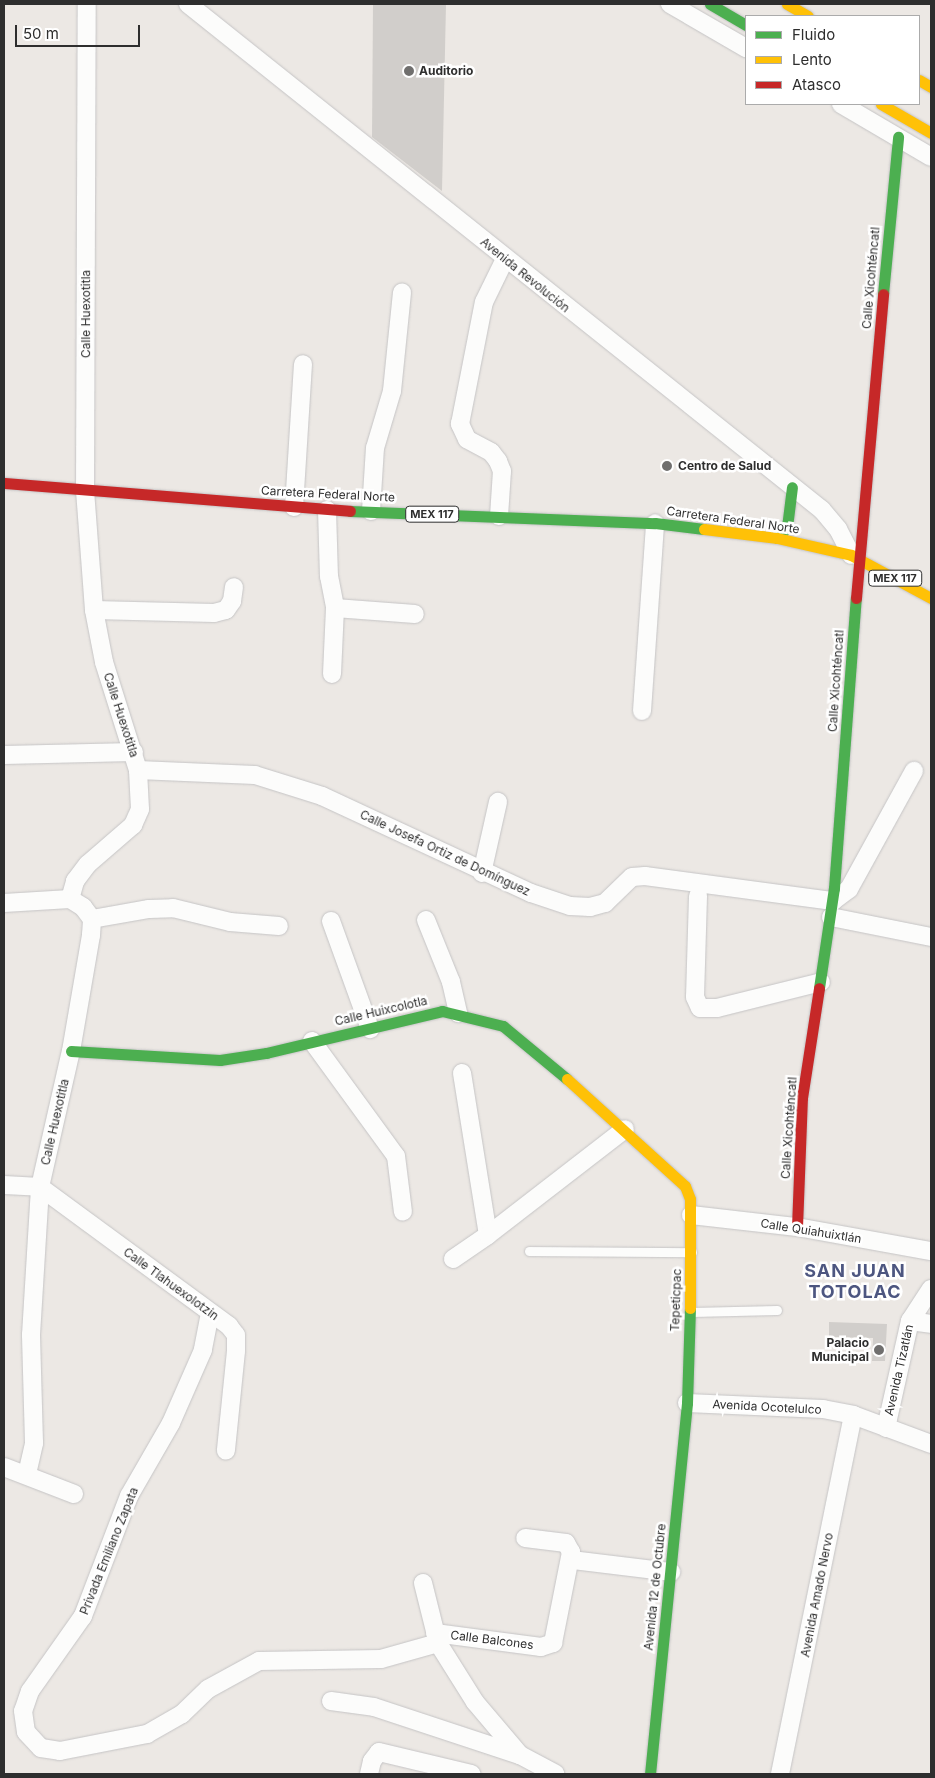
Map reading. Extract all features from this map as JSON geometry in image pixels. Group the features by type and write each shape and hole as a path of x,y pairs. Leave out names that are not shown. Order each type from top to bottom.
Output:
{"main road":[{"path":"710,4 745,24"},
{"path":"787,4 808,15"},
{"path":"800,4 809,15"},
{"path":"920,81 931,87"},
{"path":"883,105 931,133"},
{"name":"Calle Xicohténcatl","path":"797,1227 802,1098 832,909 855,556 898,137"},
{"name":"Carretera Federal Norte","path":"4,484 328,510 655,523 778,538 855,556"},
{"path":"778,538 787,527 792,487"},
{"name":"MEX 117","path":"855,556 931,593"},
{"name":"Calle Huixcolotla","path":"71,1051 220,1060 266,1053 442,1011 458,1013 503,1026 625,1129 681,1182 690,1207"},
{"name":"Tepeticpac","path":"686,1403 692,1252 690,1207"},
{"name":"Avenida 12 de Octubre","path":"650,1774 686,1403"}],"street":[{"name":"Calle Huexotitla","path":"70,899 75,881 88,864 133,825 138,817 138,770 134,752 104,662 94,610 85,491 87,4"},
{"name":"Avenida Revolución","path":"188,4 505,259 822,510 838,529 855,556"},
{"path":"670,4 745,47"},
{"path":"843,105 931,157"},
{"path":"499,516 502,471 498,461 490,452 466,439 460,424 484,302 505,259"},
{"path":"371,511 376,448 392,391 402,293"},
{"path":"294,507 302,364"},
{"path":"328,510 329,576 335,608 332,674"},
{"path":"642,711 655,523"},
{"path":"94,610 214,613 226,610 232,601 234,587"},
{"path":"335,608 414,614"},
{"path":"4,755 134,752"},
{"name":"Calle Josefa Ortiz de Domínguez","path":"138,770 255,775 322,796 482,873 562,903 590,907 605,903 632,877 645,876 832,909 931,937"},
{"path":"832,909 849,889 914,771"},
{"path":"482,873 498,802"},
{"path":"698,896 694,997 700,1008 717,1008 821,982"},
{"path":"4,903 70,899 83,907 92,919 173,908 230,922 279,926"},
{"name":"Calle Huexotitla","path":"27,1474 34,1443 31,1335 40,1187 71,1051 92,919"},
{"path":"426,920 450,982 458,1013"},
{"path":"331,921 370,1029"},
{"path":"312,1041 396,1156 403,1212"},
{"path":"462,1073 488,1236"},
{"path":"453,1259 488,1236 625,1129"},
{"path":"4,1185 40,1187"},
{"name":"Calle Tlahuexolotzin","path":"40,1187 210,1313 236,1335 226,1450"},
{"name":"Calle Quiahuixtlán","path":"690,1207 931,1251"},
{"name":"Avenida Tizatlán","path":"886,1428 910,1321 931,1289"},
{"name":"Privada Emiliano Zapata","path":"210,1313 203,1350 171,1422 129,1496 83,1616 30,1691 23,1711 26,1732 42,1748 60,1751 147,1734 182,1714 208,1688 258,1661 382,1659 437,1638"},
{"path":"910,1321 931,1324"},
{"name":"Avenida Ocotelulco","path":"686,1403 823,1409 853,1416 931,1444"},
{"name":"Avenida Amado Nervo","path":"780,1774 853,1416"},
{"path":"4,1467 27,1474 74,1494"},
{"path":"525,1538 566,1543 570,1546 572,1560 671,1572"},
{"name":"Calle Balcones","path":"437,1638 550,1645 555,1640 572,1560"},
{"path":"423,1583 437,1638 475,1702 520,1755"},
{"path":"331,1701 374,1708 520,1755 555,1774"},
{"path":"370,1774 372,1761 379,1752 471,1774"}],"lane":[{"path":"529,1251 692,1252"},
{"path":"690,1312 777,1310"}],"building":[{"name":"Auditorio","path":"373,4 446,4 442,191 372,137"},
{"name":"Palacio Municipal","path":"829,1322 887,1324 885,1361 872,1361 873,1338 829,1337"}],"traffic: fast":[{"path":"710,4 745,24"},
{"path":"883,294 898,137"},
{"path":"777,538 787,527 792,487"},
{"path":"350,511 655,523 704,529"},
{"path":"819,988 834,888 856,598"},
{"path":"71,1051 220,1060 266,1053 442,1011 503,1026 567,1079"},
{"path":"650,1774 687,1403 690,1308"}],"traffic: slow":[{"path":"787,4 806,15"},
{"path":"920,81 931,87"},
{"path":"883,105 931,133"},
{"path":"704,529 777,538 851,555 931,598"},
{"path":"567,1079 685,1186 690,1199 690,1308"}],"traffic: jam":[{"path":"856,598 883,294"},
{"path":"4,483 350,511"},
{"path":"797,1227 802,1098 819,988"}],"place":[{"name":"Auditorio","path":"409,71"},
{"name":"Centro de Salud","path":"667,466"},
{"name":"Palacio Municipal","path":"879,1350"}],"district":[{"name":"SAN JUAN TOTOLAC","path":"855,1282"}]}
